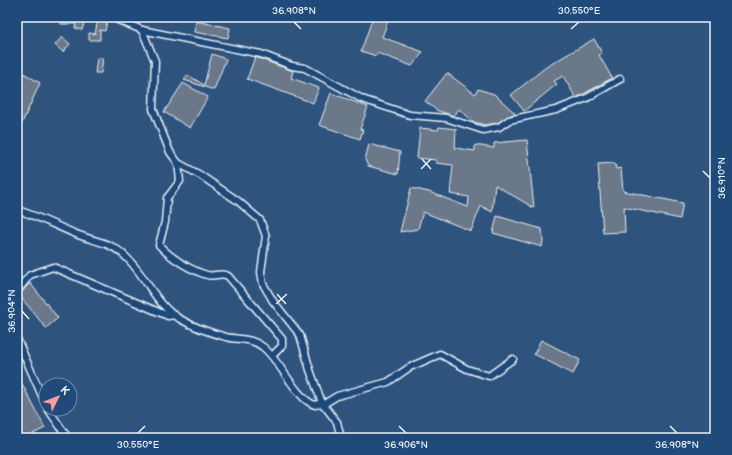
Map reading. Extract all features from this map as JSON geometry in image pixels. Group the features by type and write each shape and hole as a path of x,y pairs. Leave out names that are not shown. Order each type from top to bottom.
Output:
{"street":[{"path":"111,17 142,30 261,54 292,66 305,68 362,99 410,115 446,118 483,130 499,127 510,120 556,110 587,98 620,79"},
{"path":"142,30 155,61 152,100 155,114 172,155 178,163 200,175 238,201 260,220 266,236 260,272 263,284 273,302 300,335 310,370 323,404 337,422 341,438"},
{"path":"178,163 180,181 167,198 165,222 159,245 185,266 207,275 221,274 228,276 282,339 282,346 272,356"},
{"path":"17,210 77,235 114,247 130,261 174,315 185,322 219,335 252,341 261,345 272,356 284,374 309,401 315,405 323,404 337,396 388,382 410,367 440,354 467,369 489,376 513,359"},
{"path":"17,291 30,275 53,267 168,316 174,315"},
{"path":"17,339 38,387"},
{"path":"54,417 68,438"}],"building":[{"path":"61,17 86,17 82,30 75,28 76,24 61,24"},
{"path":"373,17 388,21 382,37 423,52 412,66 377,53 376,56 361,51"},
{"path":"98,19 107,22 105,31 100,30 100,40 89,40 89,33 95,34"},
{"path":"196,21 230,28 228,38 194,32"},
{"path":"62,37 70,44 63,52 55,45"},
{"path":"594,39 602,53 599,55 612,78 576,98 563,76 554,81 557,84 524,111 511,95 546,67"},
{"path":"212,54 226,59 214,90 184,80 188,75 204,85"},
{"path":"255,57 293,71 291,78 319,88 313,103 247,79"},
{"path":"97,58 103,58 101,73 95,73"},
{"path":"17,69 40,83 17,134"},
{"path":"447,73 475,94 478,89 494,94 515,113 497,123 485,125 474,122 459,109 454,116 436,110 425,101"},
{"path":"183,83 208,97 190,128 164,112"},
{"path":"331,93 368,107 360,129 363,130 360,139 319,125"},
{"path":"439,127 456,129 455,148 475,151 475,145 494,148 494,143 527,140 534,208 495,185 492,212 481,206 471,231 423,212 418,229 400,232 411,188 429,192 468,207 469,197 450,194 453,165 436,163 436,160 417,158 420,128 438,130"},
{"path":"369,144 400,152 398,174 368,166 365,160"},
{"path":"615,163 616,169 621,168 623,191 683,203 680,219 624,207 625,232 603,233 598,164"},
{"path":"497,216 542,229 542,247 493,233"},
{"path":"30,283 58,318 46,328 19,295"},
{"path":"541,340 580,360 573,374 534,354"},
{"path":"17,374 45,428 29,436 30,438 17,438"}]}
